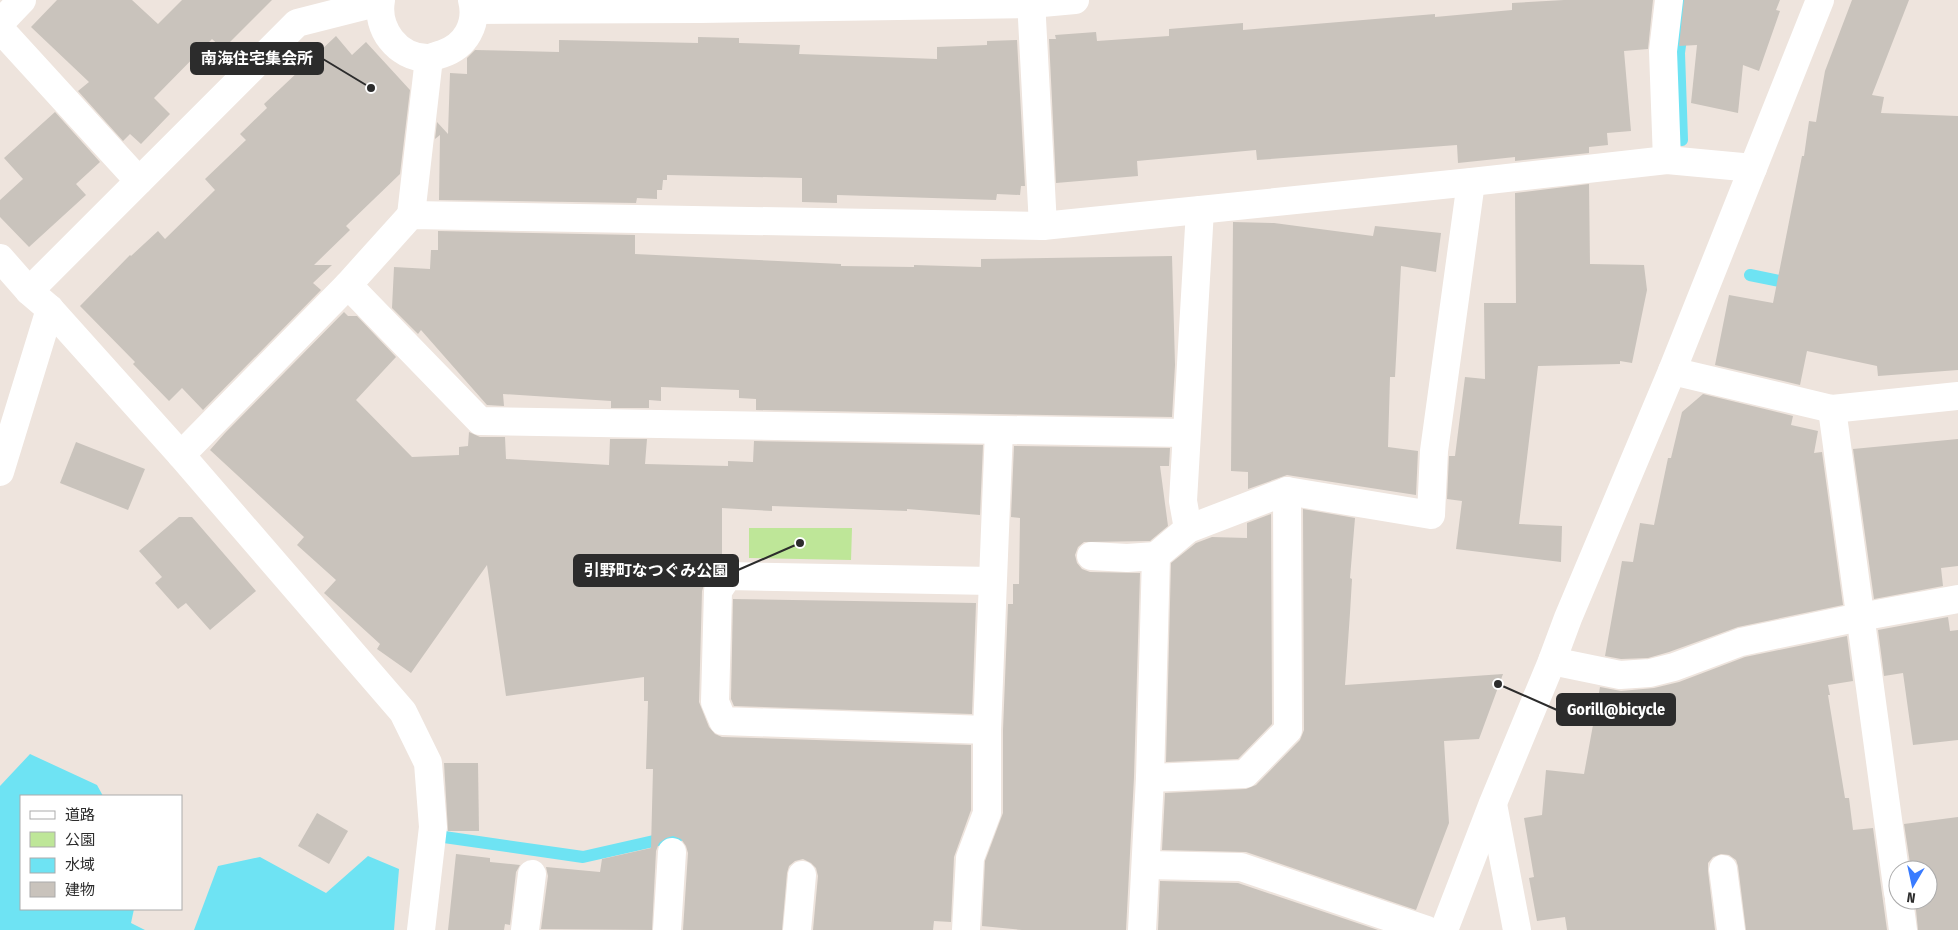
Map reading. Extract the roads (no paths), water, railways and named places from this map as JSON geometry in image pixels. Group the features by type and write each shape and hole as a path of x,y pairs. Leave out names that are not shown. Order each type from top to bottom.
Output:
{"street":[{"path":"0,23 22,0"},
{"path":"29,291 297,23 381,1 381,22 386,36 396,46 414,56 429,58 452,51 465,39 472,26 473,5 700,9 1075,0"},
{"path":"1667,160 1664,51 1669,0"},
{"path":"1444,930 1493,803 1568,618 1672,371 1820,0"},
{"path":"1031,2 1043,226"},
{"path":"0,29 138,181"},
{"path":"181,455 348,285 411,215 429,58"},
{"path":"411,215 1043,226 1667,160 1753,168"},
{"path":"1091,556 1127,558 1156,556 1188,529 1287,491 1431,515 1434,451 1470,182"},
{"path":"1188,529 1183,501 1200,210"},
{"path":"0,258 29,291 50,309 181,455 403,712 428,763 433,827 421,930"},
{"path":"348,285 480,421 1186,433"},
{"path":"0,472 50,309"},
{"path":"1672,371 1832,409 1958,396"},
{"path":"1832,409 1893,860"},
{"path":"966,930 970,858 987,813 987,730 999,430"},
{"path":"1150,778 1245,774 1288,730 1287,491"},
{"path":"1142,930 1150,778 1156,556"},
{"path":"987,730 723,721 715,702 718,591 728,576 992,580"},
{"path":"1552,661 1620,675 1650,673 1674,667 1741,642 1958,599"},
{"path":"1493,803 1517,930"},
{"path":"667,930 672,852"},
{"path":"1146,865 1241,867 1427,930"},
{"path":"1723,869 1731,930"},
{"path":"525,930 532,874"},
{"path":"797,930 802,875"},
{"path":"1900,910 1903,930"}],"water":[{"path":"30,754 97,785 102,795 20,795 20,910 134,910 131,923 145,930 0,930 0,786"},
{"path":"368,856 399,869 394,930 194,930 218,866 260,857 326,893"}],"waterway":[{"path":"1682,140 1679,53 1686,0"},
{"path":"1750,275 1794,284"},
{"path":"444,837 583,857 689,833"}],"place":[{"name":"南海住宅集会所","path":"371,88"},
{"name":"引野町なつぐみ公園","path":"800,543"},
{"name":"Gorill@bicycle","path":"1498,684"}]}
